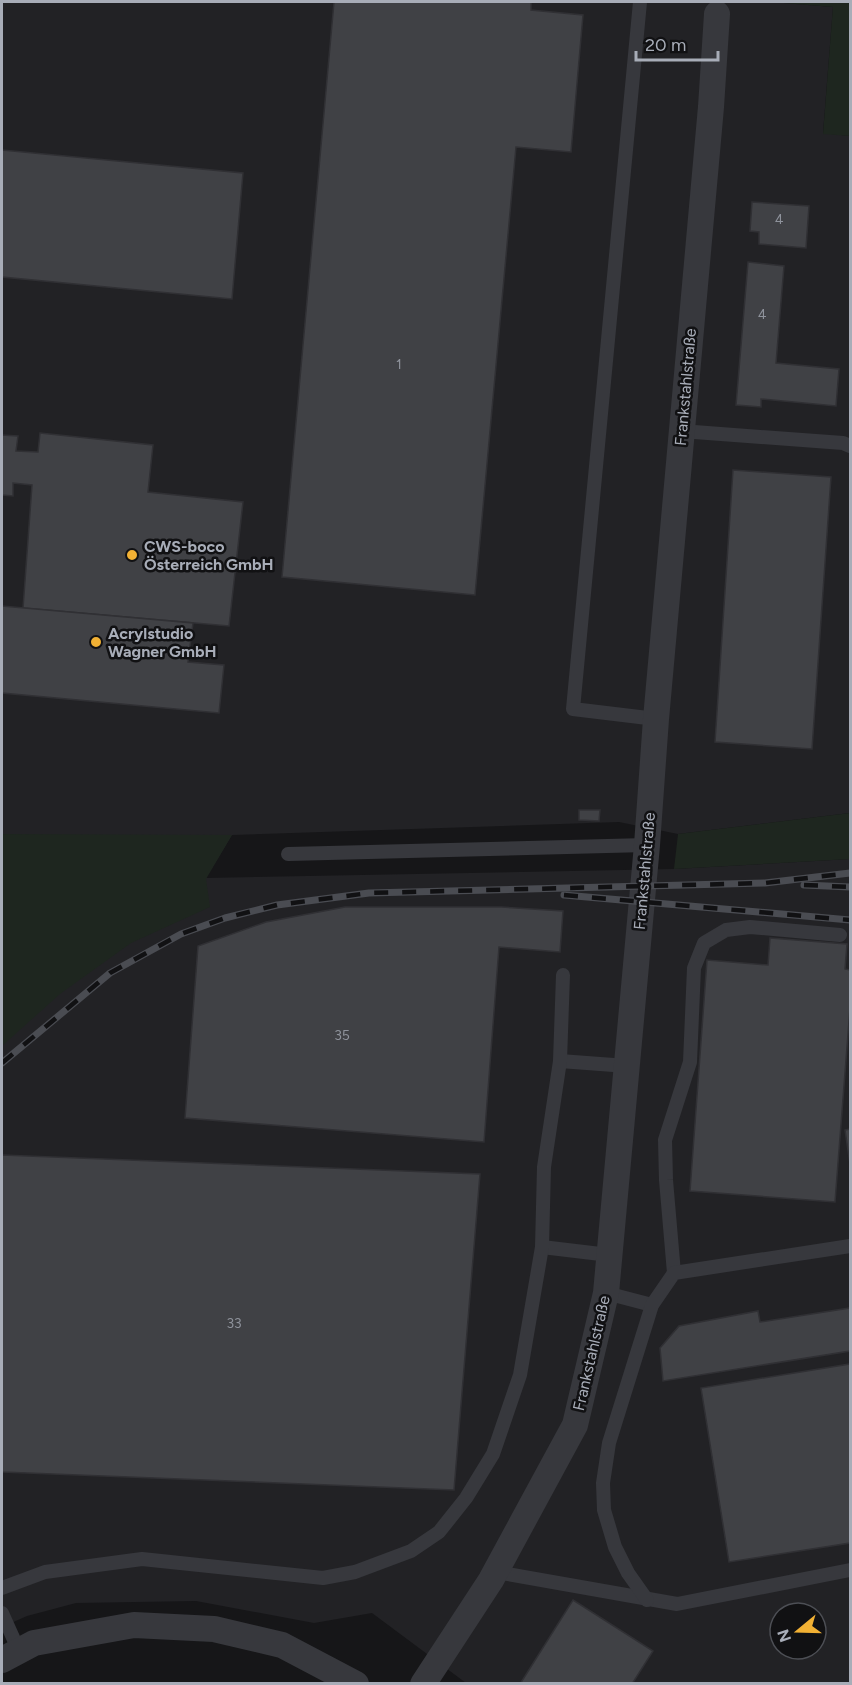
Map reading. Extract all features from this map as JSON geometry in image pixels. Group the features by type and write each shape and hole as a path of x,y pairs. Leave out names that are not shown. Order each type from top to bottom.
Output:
{"street":[{"name":"Frankstahlstraße","path":"423,1683 496,1572 575,1425 606,1293 711,108 717,14"},
{"path":"10,1655 34,1643 134,1625 214,1629 282,1645 356,1683"}],"lane":[{"path":"640,2 573,709 656,719"},
{"path":"681,431 843,443 850,446"},
{"path":"288,854 647,845"},
{"path":"647,1600 628,1573 615,1546 604,1510 603,1483 609,1443 652,1305 674,1273 665,1140 690,1062 694,968 704,943 726,930 750,927 840,935"},
{"path":"2,1588 45,1572 142,1559 323,1578 354,1572 411,1551 439,1532 466,1498 493,1454 520,1375 542,1246 544,1167 560,1061 563,975"},
{"path":"560,1061 627,1066"},
{"path":"542,1246 609,1254"},
{"path":"674,1273 850,1246"},
{"path":"606,1293 652,1305"},
{"path":"496,1572 677,1604 850,1570"},
{"path":"2,1613 10,1655"}],"shaded area":[{"path":"2,2 772,2 833,7 823,133 850,136 850,813 678,834 619,822 232,835 206,878 674,869 850,859 850,1683 466,1683 372,1613 314,1623 196,1601 76,1603 27,1616 2,1627"},
{"path":"772,2 850,2 850,136 823,134 833,7"},
{"path":"850,813 850,859 674,869 678,834"},
{"path":"2,834 232,835 206,879 210,907 131,943 60,994 2,1046"}],"building":[{"path":"334,2 531,2 531,10 583,15 571,152 516,147 475,595 282,577"},
{"path":"2,150 243,173 232,299 2,277"},
{"path":"752,202 809,206 806,248 759,244 759,232 750,231"},
{"path":"748,262 784,266 776,363 839,369 836,406 761,399 761,407 736,405"},
{"name":"CWS-boco Österreich GmbH","path":"40,433 153,445 148,492 243,502 229,626 23,608 32,485 13,483 13,496 2,495 2,435 18,436 16,451 38,452"},
{"path":"733,470 831,477 812,749 715,742"},
{"name":"Acrylstudio Wagner GmbH","path":"2,606 193,623 188,662 224,665 219,713 2,693"},
{"path":"579,810 600,810 599,821 579,820"},
{"path":"345,907 502,907 563,911 560,952 499,947 484,1142 185,1118 198,946 266,922"},
{"path":"770,938 847,944 845,969 850,970 850,1008 835,1202 690,1191 707,960 768,965"},
{"path":"850,1129 850,1164 845,1130"},
{"path":"2,1155 480,1174 454,1490 2,1472"},
{"path":"850,1308 850,1351 663,1381 660,1348 679,1326 758,1311 760,1322"},
{"path":"850,1364 850,1543 729,1562 701,1388"},
{"path":"573,1600 653,1651 632,1684 520,1684"}],"railway":[{"path":"2,1063 110,973 181,934 225,918 277,905 369,893 765,883 850,873"},
{"path":"804,885 850,887"},
{"path":"564,895 850,920"}],"place":[{"name":"CWS-boco Österreich GmbH","path":"132,555"},
{"name":"Acrylstudio Wagner GmbH","path":"96,642"}]}
